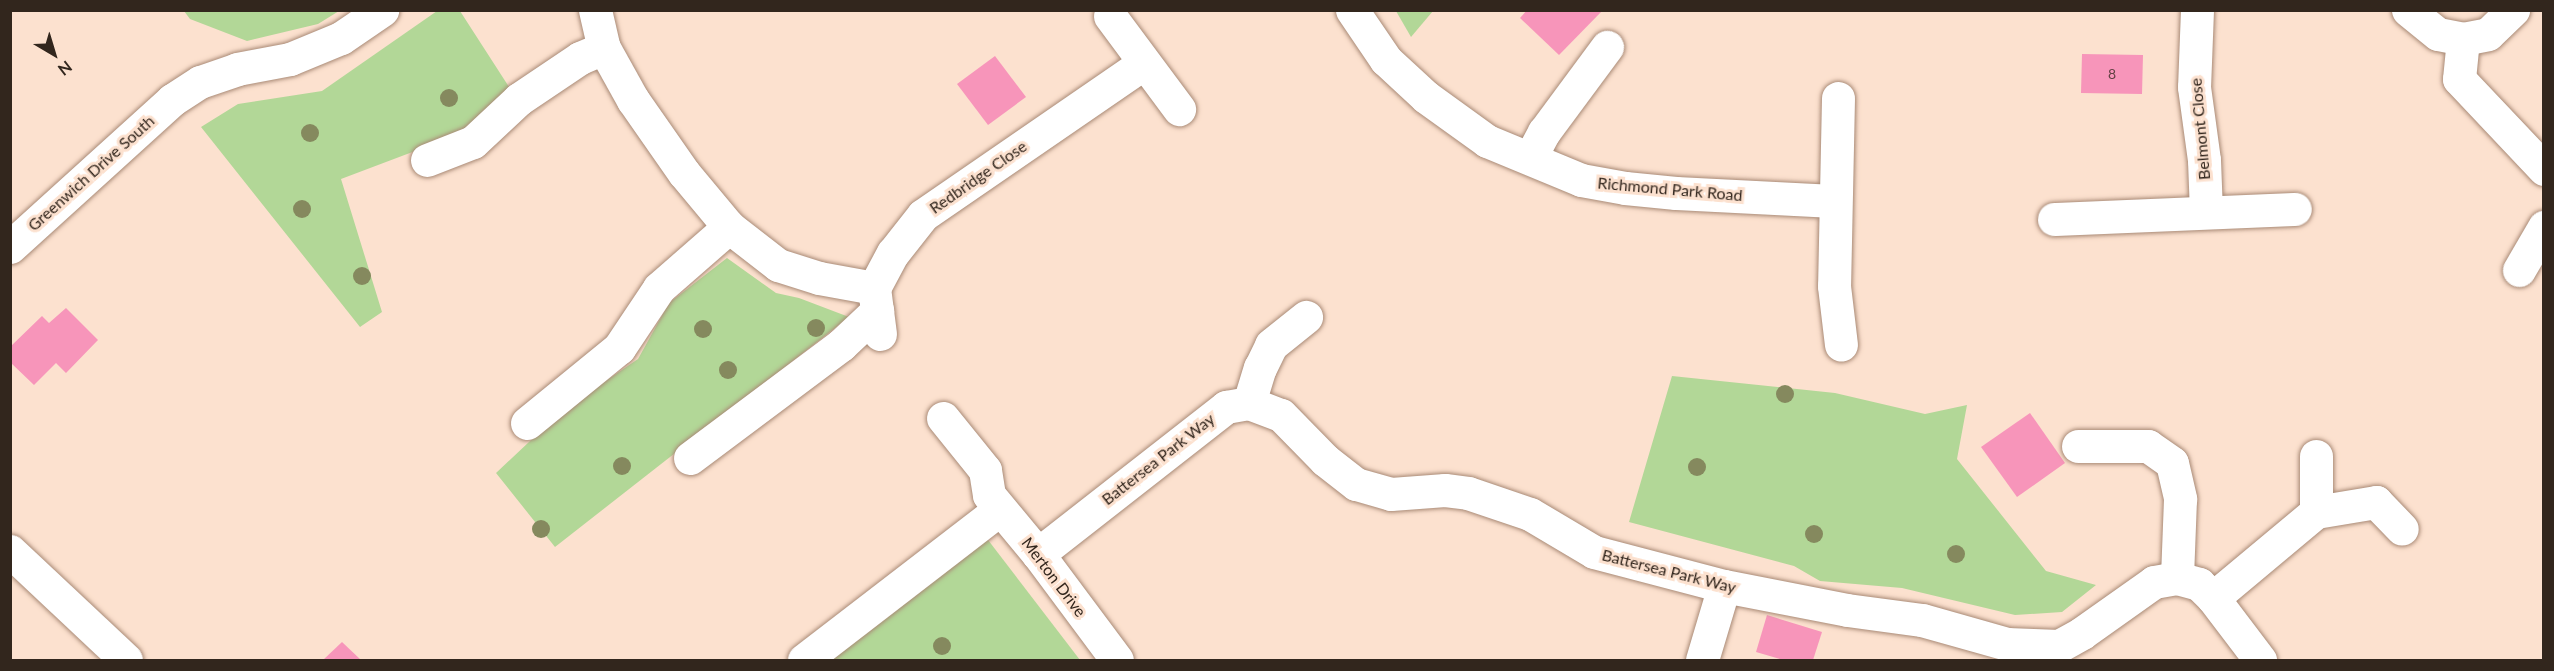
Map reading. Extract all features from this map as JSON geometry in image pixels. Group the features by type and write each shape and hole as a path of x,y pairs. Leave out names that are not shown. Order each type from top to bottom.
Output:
{"street":[{"name":"Greenwich Drive South","path":"10,247 172,100 200,82 237,69 290,59 341,38 382,10"},
{"path":"595,10 604,48 633,100 684,173 729,227 778,265 819,278 877,311"},
{"name":"Richmond Park Road","path":"1352,10 1386,60 1426,97 1487,141 1581,180 1625,188 1834,201"},
{"name":"Belmont Close","path":"2197,10 2194,87 2204,160 2206,211"},
{"path":"2408,10 2438,34 2463,39 2488,34 2513,10"},
{"path":"1110,16 1179,109"},
{"path":"2463,39 2459,79 2544,169"},
{"path":"1530,159 1544,132 1607,46"},
{"path":"427,160 473,142 519,99 580,58 604,48"},
{"name":"Redbridge Close","path":"690,458 841,345 877,311 893,254 923,215 1144,63"},
{"path":"1838,98 1834,201 1834,286 1841,345"},
{"path":"2054,219 2295,209"},
{"path":"527,423 619,348 659,288 729,227"},
{"path":"2519,270 2544,227"},
{"path":"1249,403 1260,368 1271,345 1306,317"},
{"name":"Battersea Park Way","path":"1038,554 1226,407 1249,403 1281,415 1325,460 1356,484 1391,494 1445,490 1468,493 1530,514 1594,552 1724,586 1847,610 1922,620 2007,644 2028,653 2059,646 2082,633 2154,582 2177,578"},
{"path":"804,660 994,502 985,470 943,418"},
{"path":"2078,446 2148,446 2172,463 2180,499 2177,578 2199,584 2213,598 2260,660"},
{"path":"2316,456 2316,512"},
{"name":"Merton Drive","path":"994,502 1038,554 1117,660"},
{"path":"2213,598 2316,512 2376,502 2402,529"},
{"path":"10,551 126,660"},
{"path":"1702,660 1724,586"}],"green space":[{"path":"184,11 339,11 318,24 247,41 190,19"},
{"path":"437,11 460,11 511,90 468,131 341,179 382,312 360,327 201,127 238,104 322,91"},
{"path":"1396,11 1433,11 1411,37"},
{"path":"727,258 776,293 799,298 849,317 555,547 496,473 563,410 638,359 669,303"},
{"path":"1672,376 1835,393 1925,414 1967,405 1957,459 2046,571 2096,585 2062,612 2015,615 1902,588 1820,581 1794,566 1629,522"},
{"path":"985,536 1080,660 826,660"}],"building":[{"path":"1527,10 1603,10 1559,55 1520,18"},
{"path":"2082,54 2143,55 2142,94 2081,93"},
{"path":"995,56 1026,97 988,125 957,84"},
{"path":"66,308 98,340 66,373 56,363 34,385 10,362 10,347 42,316 49,323"},
{"path":"2030,413 2065,463 2017,497 1981,447"},
{"path":"1767,615 1822,632 1813,660 1783,660 1756,652"},
{"path":"342,642 361,660 323,660"}]}
